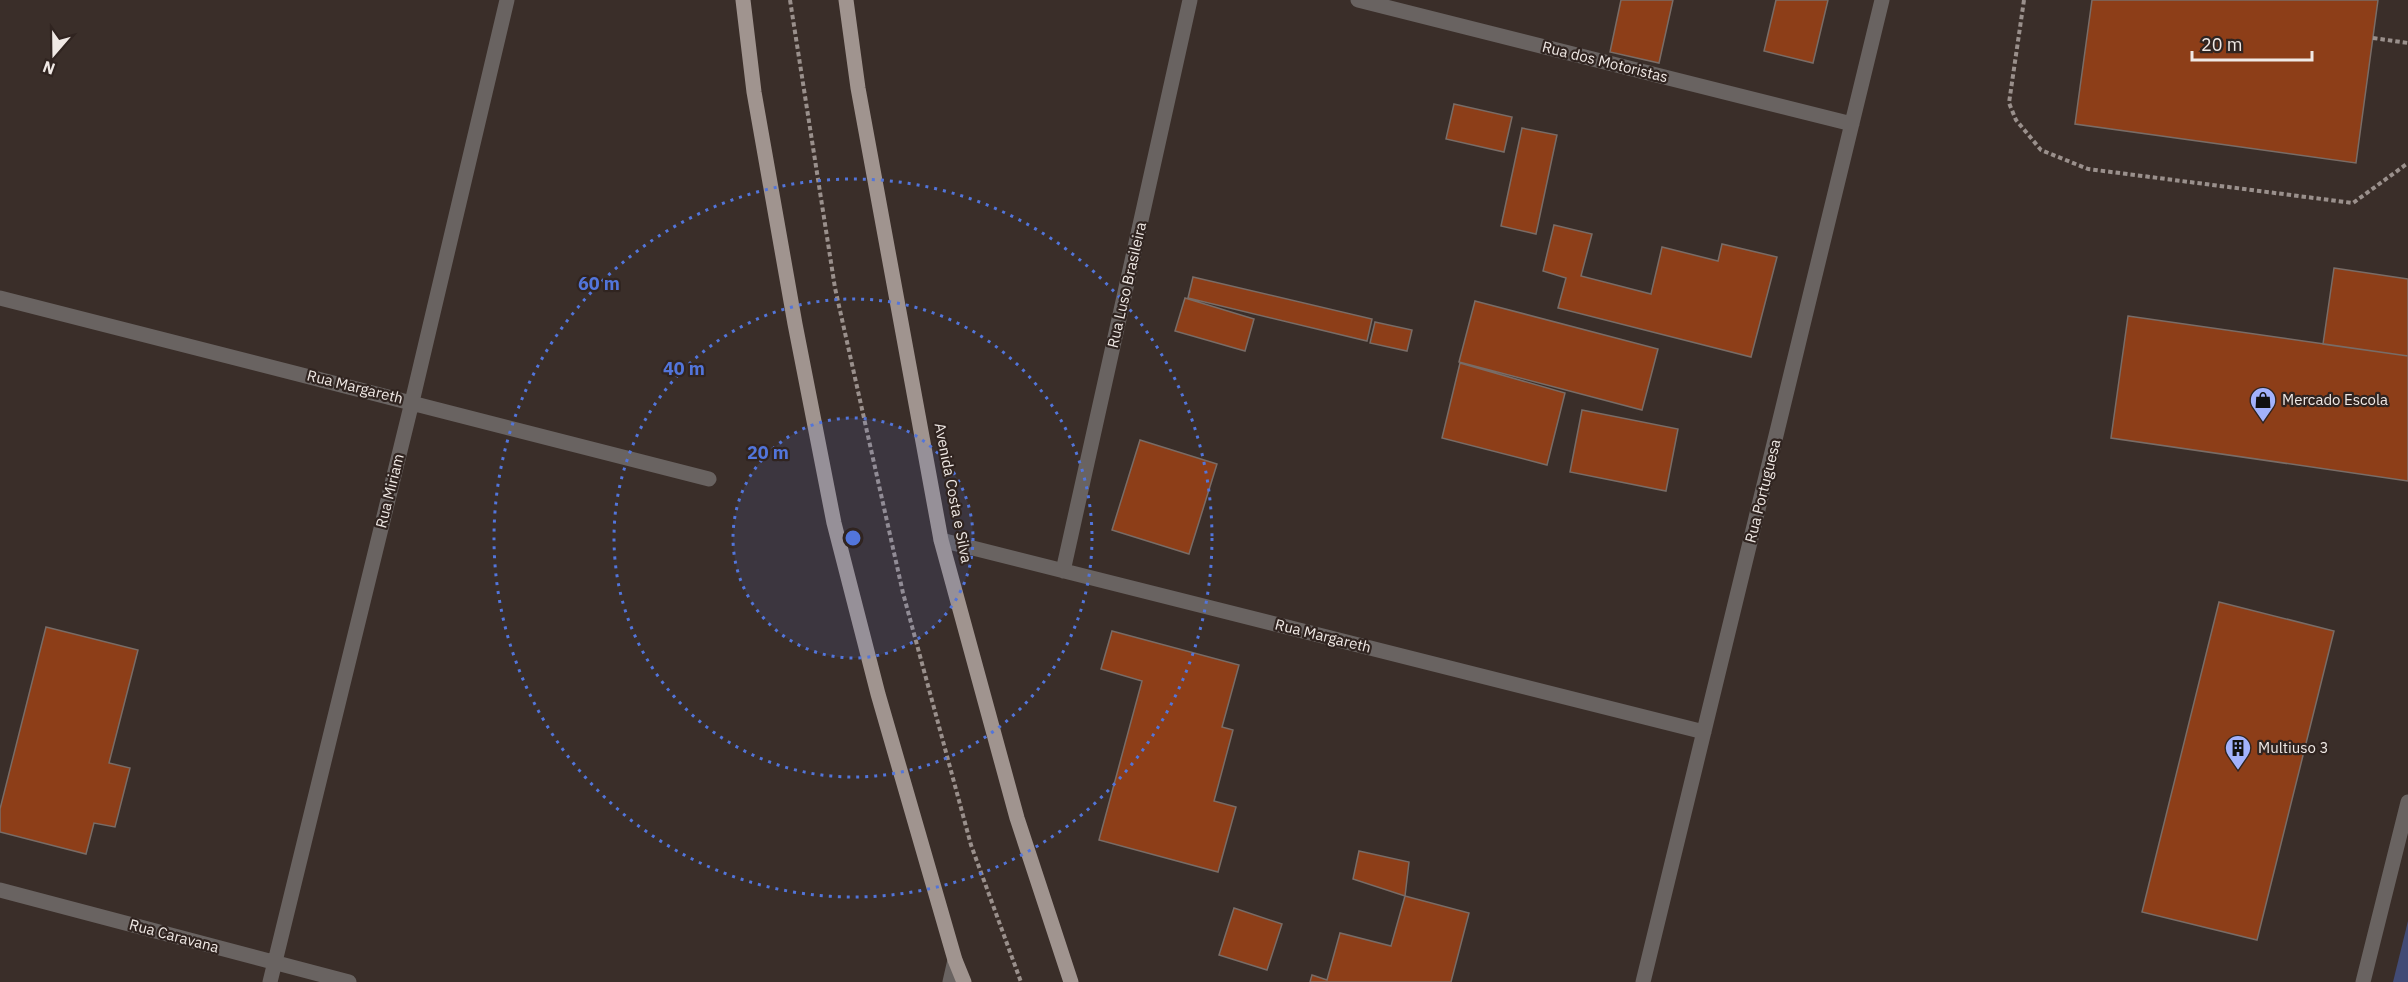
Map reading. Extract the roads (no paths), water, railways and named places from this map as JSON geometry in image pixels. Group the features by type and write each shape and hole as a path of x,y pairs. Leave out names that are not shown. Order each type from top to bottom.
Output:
{"main road":[{"path":"744,0 756,104 795,324 834,523 878,694 955,960 964,982"},
{"name":"Avenida Costa e Silva","path":"846,0 858,88 941,540 1017,818 1071,982"}],"street":[{"name":"Rua Miriam","path":"270,982 412,402 507,0"},
{"name":"Rua Luso Brasileira","path":"1063,571 1190,0"},
{"name":"Rua dos Motoristas","path":"1358,0 1852,124"},
{"name":"Rua Portuguesa","path":"1643,982 1882,0"},
{"name":"Rua Margareth","path":"0,298 709,479"},
{"name":"Rua Margareth","path":"941,540 1704,732"},
{"path":"2363,982 2408,802"},
{"name":"Rua Caravana","path":"0,890 349,982"},
{"path":"950,982 955,960"}],"place":[{"name":"Mercado Escola","path":"2263,423"},
{"name":"Multiuso 3","path":"2238,771"}]}
